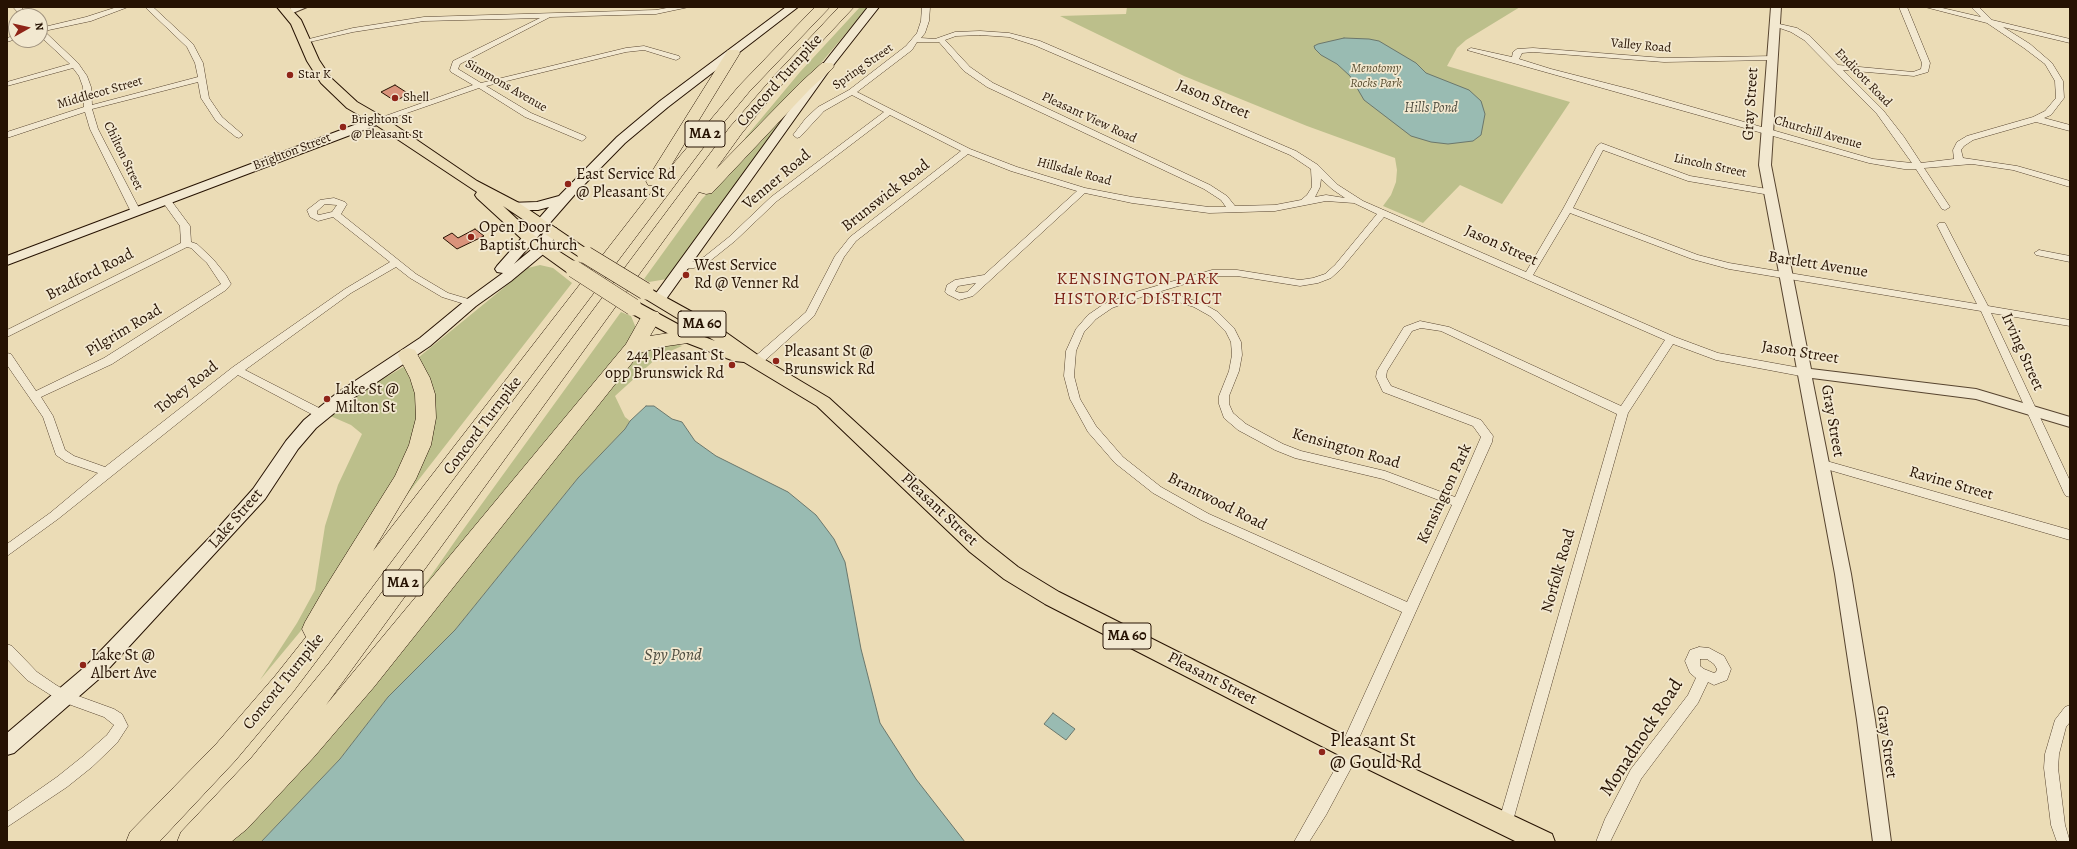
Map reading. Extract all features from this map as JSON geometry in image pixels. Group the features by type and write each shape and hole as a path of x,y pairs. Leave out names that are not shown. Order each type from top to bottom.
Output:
{"highway":[{"name":"Concord Turnpike","path":"140,842 217,762 284,684 729,106 823,7"},
{"name":"Concord Turnpike","path":"191,842 260,766 334,676 667,222 750,112 847,7"},
{"path":"636,225 651,185 733,53"},
{"path":"667,222 708,186 805,86 827,66"},
{"path":"208,842 237,820 341,708 633,348 650,317"},
{"path":"633,348 659,340 688,337"},
{"path":"284,684 331,598 405,479 420,445 426,418 425,394 420,378 408,355"}],"main road":[{"path":"536,243 564,198 590,170 632,130 793,7"},
{"name":"Concord Turnpike","path":"659,300 827,66 874,7"},
{"name":"Pleasant Street","path":"285,10 297,23 313,61 326,80 352,105 378,120 472,184 514,206 586,255 713,331 756,362 809,393 837,414 977,546 1011,573 1058,601 1350,749 1542,842"},
{"name":"Brighton Street","path":"7,261 378,120"},
{"name":"Pleasant Street","path":"472,184 494,207 536,243 633,307 688,337 756,362"},
{"path":"514,206 538,206 554,203 564,198"},
{"name":"Lake Street","path":"7,746 65,697 109,656 259,494 300,435 321,414 349,393 408,355 471,303 536,243"},
{"path":"650,317 659,300"}],"street":[{"path":"48,29 88,19 124,7"},
{"path":"149,7 190,46 199,63 205,98 219,119 239,135"},
{"path":"285,10 302,7"},
{"path":"305,41 353,30 420,20 656,12 685,7"},
{"path":"918,37 925,21 926,7"},
{"name":"Gray Street","path":"1776,7 1765,160 1823,464 1857,661 1882,842"},
{"path":"1836,67 1914,74 1925,70 1926,63 1903,7"},
{"path":"1929,7 2070,41"},
{"path":"1959,161 1957,150 1960,144 1970,138 2036,119 2048,113 2056,105 2060,98 2059,81 2055,72 2039,55 1990,22 1975,7"},
{"name":"Simmons Avenue","path":"549,16 464,57 456,63 454,70 478,86 528,115 582,138"},
{"name":"Endicott Road","path":"1775,25 1801,34 1836,67 1889,122 1945,207"},
{"name":"Jason Street","path":"918,37 943,39 958,33 985,33 1009,35 1032,41 1293,153 1315,167 1335,187 1360,203 1671,339 1716,356 1806,373 1947,389 1976,394 2070,422"},
{"name":"Spring Street","path":"797,135 809,120 821,109 852,92 906,50 918,37"},
{"name":"Chilton Street","path":"48,39 75,65 83,76 87,87 88,108 99,143 119,177 136,212"},
{"name":"Pleasant View Road","path":"943,39 957,59 990,85 1051,115 1207,187 1224,198 1233,210"},
{"name":"Brighton Street","path":"378,120 478,86 634,48 648,49 676,58"},
{"name":"Churchill Avenue","path":"1471,50 1515,60 1548,71 1630,92 1872,161 1904,166 1972,161 2006,166 2070,184"},
{"name":"Valley Road","path":"1515,60 1516,54 1520,51 1533,50 1664,60 1772,58"},
{"path":"7,84 75,65"},
{"name":"Middlecot Street","path":"7,135 88,108 201,79"},
{"path":"2059,81 2070,84"},
{"name":"Hillsdale Road","path":"852,92 967,151 1014,169 1083,190 1132,200 1179,207 1233,210 1281,207 1305,201 1330,198 1360,203"},
{"name":"Venner Road","path":"683,266 697,264 707,259 732,239 774,199 889,112"},
{"path":"2036,119 2070,128"},
{"name":"Lincoln Street","path":"1568,209 1600,146 1688,178 1770,192"},
{"name":"Brunswick Road","path":"756,362 810,314 840,256 853,239 967,151"},
{"path":"1305,201 1313,193 1317,183 1315,167"},
{"path":"988,278 1083,190"},
{"path":"167,201 185,226 186,244"},
{"path":"1528,276 1568,209"},
{"name":"Bartlett Avenue","path":"1568,209 1701,258 1729,266 2070,323"},
{"name":"Brantwood Road","path":"1383,213 1338,267 1328,276 1315,281 1296,283 1237,273 1220,272 1204,275 1142,293 1108,306 1092,317 1080,331 1071,352 1069,376 1075,399 1086,419 1105,444 1137,476 1181,505 1409,609"},
{"path":"335,214 396,263 434,289 450,297 471,303"},
{"name":"Irving Street","path":"1942,225 1984,308 2030,410 2070,493"},
{"name":"Pilgrim Road","path":"34,396 108,361 223,288 226,284 223,276 194,246 186,244"},
{"name":"Bradford Road","path":"7,334 186,244"},
{"path":"2040,253 2070,259"},
{"name":"Tobey Road","path":"7,551 54,516 107,472 237,370 348,291 396,263"},
{"name":"Kensington Road","path":"1142,293 1173,297 1198,305 1214,314 1230,330 1236,342 1237,355 1234,372 1224,396 1224,404 1228,415 1242,426 1299,455 1385,475 1459,503"},
{"name":"Kensington Park","path":"1301,842 1321,810 1350,749 1409,609 1486,442 1487,436 1484,430 1470,419 1395,394 1387,389 1381,377 1382,370 1408,329 1414,326 1427,324 1445,329 1623,412"},
{"name":"Norfolk Road","path":"1505,824 1623,412 1671,339"},
{"path":"7,357 48,416 60,452 70,459 107,472"},
{"path":"237,370 321,414"},
{"name":"Ravine Street","path":"1823,464 2070,535"},
{"path":"7,650 32,676 65,697 109,713 117,718 121,726 112,739 87,762 62,782 7,820"},
{"name":"Monadnock Road","path":"1603,842 1613,818 1636,774 1693,699 1704,676"},
{"path":"2064,842 2058,825 2051,768 2052,754 2060,724 2070,711"}],"green space":[{"path":"860,7 868,7 805,82 747,139 745,138 800,72"},
{"name":"Menotomy Rocks Park","path":"1127,7 1520,7 1466,40 1457,48 1447,66 1570,102 1502,204 1460,185 1423,223 1383,206 1391,195 1396,182 1397,170 1395,158 1307,126 1184,76 1060,16 1126,14"},
{"path":"795,103 667,279 649,282 644,279 702,199"},
{"path":"540,265 553,268 572,283 399,505 433,389 419,357 528,268"},
{"path":"621,312 631,316 638,333 398,623 460,534"},
{"path":"676,344 682,346 659,356 615,396 625,417 630,421 625,429 578,478 455,630 388,697 340,759 261,842 226,842 632,358 645,348"},
{"path":"405,366 420,405 413,449 314,615 260,680 297,623 315,590 325,526 338,485 362,434 351,425 328,415 366,389"}],"water":[{"name":"Hills Pond","path":"1344,38 1379,41 1416,63 1426,73 1469,90 1481,101 1485,114 1481,135 1473,141 1448,144 1431,142 1411,136 1364,100 1350,76 1337,64 1321,55 1314,46"},
{"name":"Spy Pond","path":"646,406 654,406 672,419 682,422 695,441 716,456 788,492 816,515 834,539 845,562 861,649 880,723 916,779 965,842 261,842 340,759 388,697 455,630 578,478 625,429 630,421"},
{"path":"1053,713 1075,729 1066,740 1044,724"}],"building":[{"name":"Shell","path":"395,85 409,94 395,101 381,92"},
{"name":"Open Door Baptist Church","path":"475,229 484,236 457,249 443,238 452,233 458,238"}],"place":[{"name":"Star K","path":"290,75"},
{"name":"Shell","path":"395,98"},
{"name":"Brighton St @ Pleasant St","path":"343,127"},
{"name":"East Service Rd @ Pleasant St","path":"568,184"},
{"name":"Open Door Baptist Church","path":"471,237"},
{"name":"West Service Rd @ Venner Rd","path":"686,275"},
{"name":"Pleasant St @ Brunswick Rd","path":"776,361"},
{"name":"244 Pleasant St opp Brunswick Rd","path":"732,365"},
{"name":"Lake St @ Milton St","path":"327,399"},
{"name":"Lake St @ Albert Ave","path":"83,665"},
{"name":"Pleasant St @ Gould Rd","path":"1322,752"}],"district":[{"name":"KENSINGTON PARK HISTORIC DISTRICT","path":"1138,290"}]}
